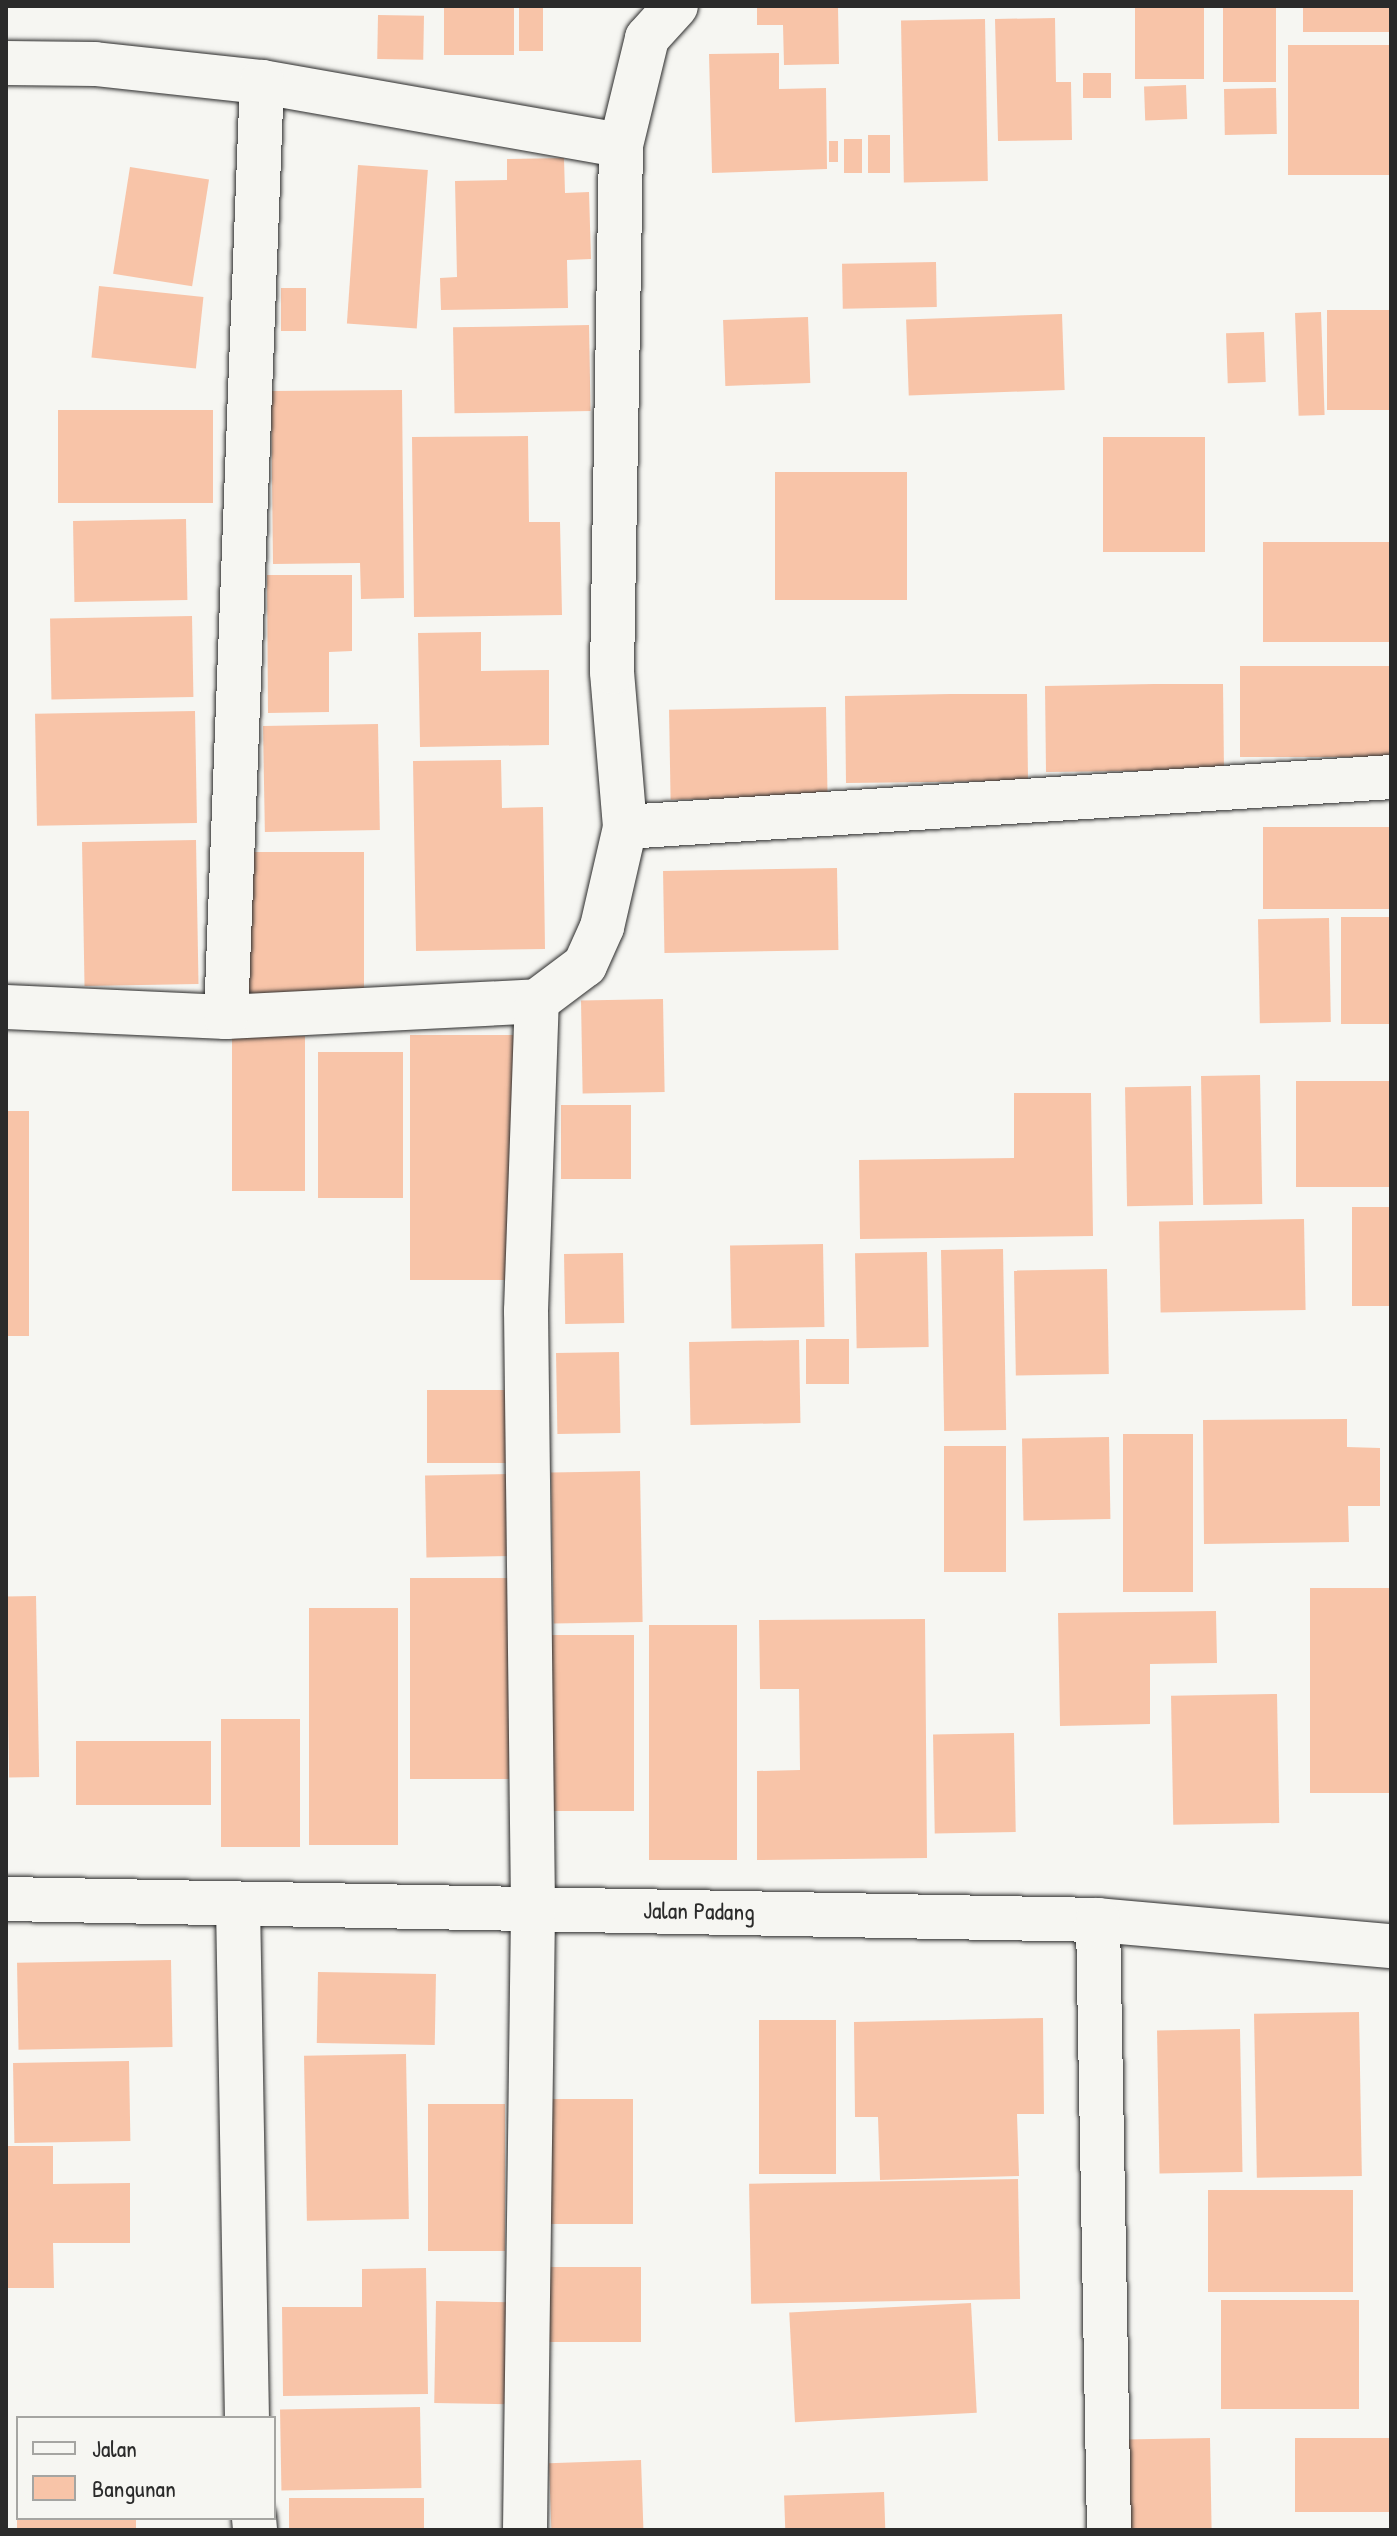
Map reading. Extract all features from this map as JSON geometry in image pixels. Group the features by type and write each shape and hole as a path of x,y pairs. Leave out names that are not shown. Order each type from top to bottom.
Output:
{"street":[{"path":"6,1007 226,1017 537,1001 585,965 602,927 625,827 612,672 621,145 647,38 676,6"},
{"path":"6,63 95,64 262,82 621,145"},
{"path":"226,1017 262,82"},
{"path":"625,827 1391,777"},
{"path":"525,2530 533,1908 526,1311 537,1001"},
{"name":"Jalan Padang","path":"6,1899 1098,1920 1391,1946"},
{"path":"238,1904 247,2416"},
{"path":"1098,1920 1109,2530"}],"building":[{"path":"444,6 514,6 514,55 444,55"},
{"path":"519,6 543,6 543,51 519,51"},
{"path":"757,6 838,6 839,64 784,65 783,25 757,25"},
{"path":"1135,6 1204,6 1204,79 1135,79"},
{"path":"1223,6 1276,6 1276,82 1223,82"},
{"path":"1303,6 1391,6 1391,32 1303,32"},
{"path":"378,15 424,16 423,60 377,59"},
{"path":"1055,18 1056,82 1071,82 1072,140 998,141 995,19"},
{"path":"985,19 988,181 904,182 901,20"},
{"path":"1288,45 1391,45 1391,175 1288,175"},
{"path":"779,53 779,89 826,88 827,169 712,173 709,54"},
{"path":"1083,73 1111,73 1111,98 1083,98"},
{"path":"1186,85 1187,119 1145,120 1144,86"},
{"path":"1276,88 1277,134 1225,135 1224,89"},
{"path":"868,135 890,135 890,173 868,173"},
{"path":"844,139 862,139 862,173 844,173"},
{"path":"829,141 838,141 838,162 829,162"},
{"path":"564,158 565,193 589,192 591,259 567,260 568,308 441,310 440,278 457,277 455,181 507,180 507,159"},
{"path":"358,165 428,170 417,328 347,324"},
{"path":"130,167 209,180 192,286 113,274"},
{"path":"936,262 937,307 843,309 842,264"},
{"path":"99,286 203,297 196,369 91,358"},
{"path":"281,288 306,288 306,331 281,331"},
{"path":"1327,310 1391,310 1391,410 1327,410"},
{"path":"1321,312 1325,415 1299,416 1295,313"},
{"path":"1062,314 1065,390 909,395 906,319"},
{"path":"808,317 810,383 725,386 723,320"},
{"path":"589,325 591,411 455,413 453,327"},
{"path":"1264,332 1266,382 1228,383 1226,333"},
{"path":"402,390 404,598 361,599 360,563 273,564 271,391"},
{"path":"58,410 213,410 213,503 58,503"},
{"path":"528,436 529,522 560,522 562,615 414,617 412,437"},
{"path":"1103,437 1205,437 1205,552 1103,552"},
{"path":"775,472 907,472 907,600 775,600"},
{"path":"186,519 187,600 74,602 73,521"},
{"path":"1263,542 1391,542 1391,642 1263,642"},
{"path":"267,575 352,575 352,651 329,652 329,712 268,713"},
{"path":"192,616 193,697 51,699 50,618"},
{"path":"481,632 481,671 549,670 549,745 420,747 418,633"},
{"path":"1240,666 1391,666 1391,757 1240,757"},
{"path":"1223,684 1224,770 1046,772 1045,686"},
{"path":"1027,694 1028,781 846,783 845,696"},
{"path":"826,707 828,797 671,800 669,710"},
{"path":"195,711 197,823 37,826 35,714"},
{"path":"378,724 380,830 265,832 263,726"},
{"path":"501,760 502,808 543,807 545,949 416,951 413,761"},
{"path":"1263,827 1391,827 1391,909 1263,909"},
{"path":"196,840 199,984 85,986 82,842"},
{"path":"246,852 364,852 364,998 246,998"},
{"path":"837,868 838,950 664,953 663,871"},
{"path":"1341,917 1391,917 1391,1024 1341,1024"},
{"path":"1329,918 1331,1022 1260,1023 1258,919"},
{"path":"663,999 665,1092 583,1093 581,1000"},
{"path":"410,1035 516,1035 516,1280 410,1280"},
{"path":"232,1036 305,1036 305,1191 232,1191"},
{"path":"318,1052 403,1052 403,1198 318,1198"},
{"path":"1260,1075 1262,1204 1203,1205 1201,1076"},
{"path":"1296,1081 1391,1081 1391,1187 1296,1187"},
{"path":"1191,1086 1193,1205 1127,1206 1125,1087"},
{"path":"1014,1093 1091,1093 1093,1236 860,1239 859,1160 1014,1158"},
{"path":"561,1105 631,1105 631,1179 561,1179"},
{"path":"6,1111 29,1111 29,1336 6,1336"},
{"path":"1352,1207 1391,1207 1391,1306 1352,1306"},
{"path":"1304,1219 1306,1310 1161,1313 1159,1222"},
{"path":"823,1244 824,1327 731,1329 730,1246"},
{"path":"1003,1249 1006,1430 944,1431 941,1250"},
{"path":"927,1252 929,1347 857,1348 855,1253"},
{"path":"623,1253 624,1323 565,1324 564,1254"},
{"path":"1107,1269 1109,1374 1016,1376 1014,1271"},
{"path":"806,1339 849,1339 849,1384 806,1384"},
{"path":"799,1340 800,1423 690,1425 689,1342"},
{"path":"619,1352 620,1433 557,1434 556,1353"},
{"path":"427,1390 506,1390 506,1463 427,1463"},
{"path":"1347,1419 1347,1447 1380,1448 1380,1506 1348,1506 1349,1542 1204,1544 1203,1420"},
{"path":"1123,1434 1193,1434 1193,1592 1123,1592"},
{"path":"1109,1437 1110,1519 1023,1521 1022,1439"},
{"path":"944,1446 1006,1446 1006,1572 944,1572"},
{"path":"640,1471 643,1622 554,1624 551,1473"},
{"path":"514,1474 515,1556 426,1558 425,1476"},
{"path":"410,1578 509,1578 509,1779 410,1779"},
{"path":"1310,1588 1391,1588 1391,1793 1310,1793"},
{"path":"36,1596 39,1777 9,1777 6,1597"},
{"path":"309,1608 398,1608 398,1845 309,1845"},
{"path":"1216,1611 1217,1663 1150,1664 1150,1724 1060,1726 1058,1613"},
{"path":"925,1619 927,1858 757,1860 757,1771 800,1770 799,1689 760,1689 759,1620"},
{"path":"649,1625 737,1625 737,1860 649,1860"},
{"path":"552,1635 634,1635 634,1811 552,1811"},
{"path":"1277,1694 1279,1823 1173,1825 1171,1696"},
{"path":"221,1719 300,1719 300,1847 221,1847"},
{"path":"1014,1733 1016,1832 935,1833 933,1734"},
{"path":"76,1741 211,1741 211,1805 76,1805"},
{"path":"171,1960 173,2047 19,2050 17,1963"},
{"path":"318,1972 436,1974 435,2045 317,2043"},
{"path":"1359,2012 1362,2176 1257,2178 1254,2014"},
{"path":"1043,2018 1044,2114 1017,2114 1019,2176 880,2180 878,2117 855,2117 854,2022"},
{"path":"759,2020 836,2020 836,2174 759,2174"},
{"path":"1240,2029 1242,2172 1160,2173 1157,2030"},
{"path":"406,2054 409,2219 307,2221 304,2056"},
{"path":"129,2061 130,2141 14,2143 13,2063"},
{"path":"550,2099 633,2099 633,2224 550,2224"},
{"path":"428,2104 505,2104 505,2251 428,2251"},
{"path":"6,2146 53,2146 53,2184 130,2183 130,2243 53,2243 54,2288 6,2288"},
{"path":"1018,2179 1020,2299 751,2304 749,2184"},
{"path":"1208,2190 1353,2190 1353,2292 1208,2292"},
{"path":"544,2267 641,2267 641,2342 544,2342"},
{"path":"426,2268 428,2394 283,2396 282,2307 362,2307 362,2269"},
{"path":"1221,2300 1359,2300 1359,2409 1221,2409"},
{"path":"436,2301 519,2302 517,2404 434,2403"},
{"path":"971,2303 977,2413 795,2422 789,2313"},
{"path":"420,2407 421,2488 281,2490 280,2409"},
{"path":"1210,2438 1212,2530 1126,2530 1124,2440"},
{"path":"1295,2438 1391,2438 1391,2512 1295,2512"},
{"path":"641,2460 643,2530 551,2530 549,2463"},
{"path":"884,2492 885,2530 785,2530 784,2495"},
{"path":"289,2498 424,2498 424,2530 289,2530"},
{"path":"17,2520 136,2520 136,2530 17,2530"}]}
